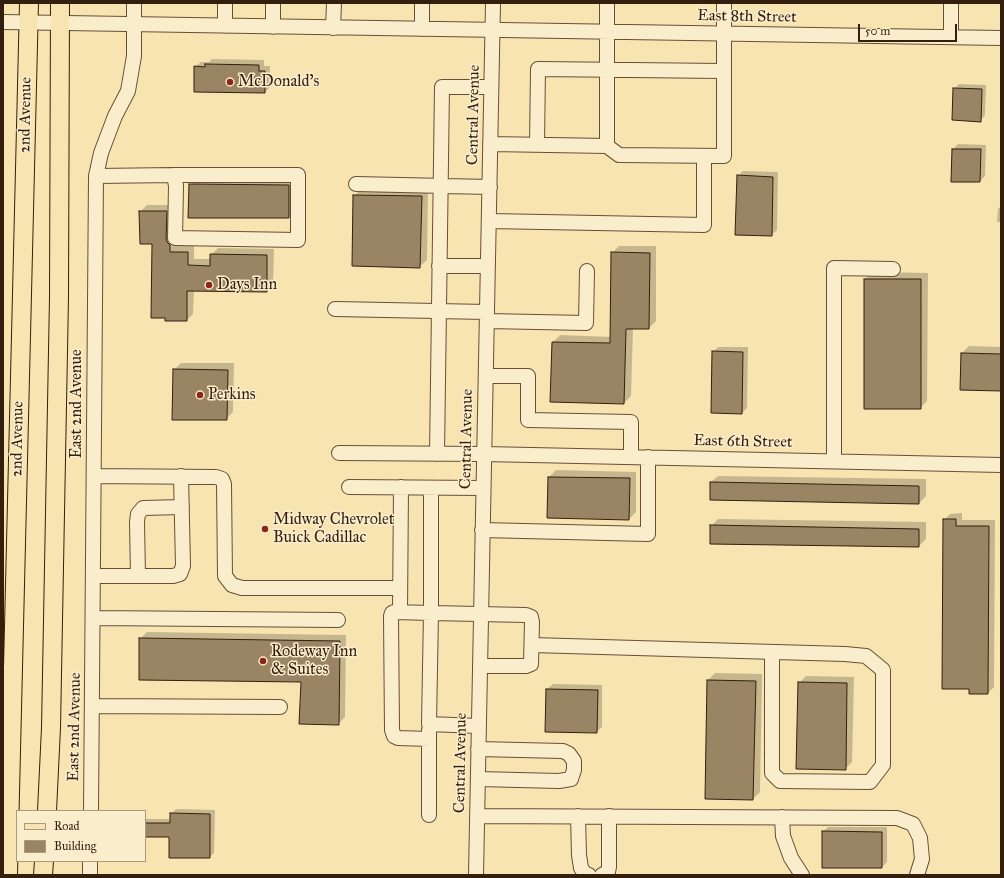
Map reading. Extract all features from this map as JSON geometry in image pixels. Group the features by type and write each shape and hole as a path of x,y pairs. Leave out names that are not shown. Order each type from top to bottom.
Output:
{"main road":[{"name":"2nd Avenue","path":"8,875 29,3"},
{"name":"2nd Avenue","path":"46,810 51,720 59,297 60,3"},
{"path":"43,875 44,862"}],"street":[{"name":"East 2nd Avenue","path":"91,810 96,176 100,153 115,116 128,91 134,56 134,3"},
{"path":"225,26 226,3"},
{"path":"273,3 273,27"},
{"path":"334,3 334,28"},
{"path":"422,3 422,29"},
{"name":"Central Avenue","path":"476,875 493,3"},
{"path":"607,3 607,146"},
{"path":"490,144 607,146 619,155 724,156 724,3"},
{"path":"951,3 951,36"},
{"name":"East 8th Street","path":"3,22 1001,38"},
{"path":"537,145 538,69 723,71"},
{"path":"437,454 442,87 492,87"},
{"path":"489,221 704,224 704,156"},
{"path":"96,176 174,175 298,175 298,240 175,238 176,186 174,175"},
{"path":"356,184 490,187"},
{"path":"439,266 488,266"},
{"path":"834,460 834,268 893,269"},
{"path":"336,309 439,311 487,316 586,322 587,272"},
{"path":"486,376 528,376 528,420 631,422 631,456"},
{"name":"East 6th Street","path":"339,453 631,456 1001,465"},
{"path":"482,530 648,534 648,457"},
{"path":"94,476 181,476 216,477 222,479 224,484 225,576 232,585 242,588 400,588"},
{"path":"93,576 173,576 180,574 183,566 181,476"},
{"path":"349,487 484,488"},
{"path":"400,487 400,612"},
{"path":"429,815 431,488"},
{"path":"138,576 138,514 143,508 182,507"},
{"path":"429,739 398,738 394,736 392,730 392,613 526,615 531,617 531,664 526,666 480,666"},
{"path":"93,618 338,620"},
{"path":"532,645 845,654 866,656 883,670 883,765 870,782 780,781 772,773 772,652"},
{"path":"93,706 280,707"},
{"path":"429,724 479,726"},
{"path":"478,749 563,751 569,754 574,761 574,770 571,779 559,781 478,779"},
{"path":"477,816 897,818 913,824 920,838 922,859 917,875"},
{"path":"578,816 579,855 581,868 585,874 589,875"},
{"path":"602,875 608,872 609,867 609,816"},
{"path":"782,817 784,836 791,858 802,875"},
{"path":"90,862 90,875"}],"building":[{"name":"McDonald's","path":"205,64 259,65 259,71 265,71 265,93 194,92 194,66 205,67"},
{"path":"953,88 982,89 981,122 952,120"},
{"path":"952,149 981,149 980,182 951,182"},
{"path":"737,175 773,177 772,236 735,235"},
{"path":"189,184 289,185 289,218 188,218"},
{"path":"353,195 422,196 420,268 352,266"},
{"name":"Days Inn","path":"139,211 167,211 166,238 170,245 170,252 188,252 188,265 210,266 210,254 267,255 267,292 187,291 187,321 165,321 165,318 151,318 152,244 140,244"},
{"path":"611,252 650,253 649,329 626,329 624,404 550,402 552,342 610,343"},
{"path":"864,279 921,279 921,409 864,409"},
{"path":"712,351 743,352 742,414 711,413"},
{"path":"961,353 1001,354 1001,391 960,390"},
{"name":"Perkins","path":"173,369 228,370 227,420 172,420"},
{"path":"548,477 630,478 629,520 547,518"},
{"path":"710,482 919,486 919,504 710,500"},
{"path":"943,519 956,519 956,526 989,526 988,694 969,694 969,689 942,689"},
{"path":"710,525 919,529 919,547 710,544"},
{"path":"139,638 340,641 339,725 299,724 301,682 139,680"},
{"path":"707,680 756,681 753,800 705,799"},
{"path":"798,682 847,683 846,770 796,769"},
{"path":"546,689 598,690 597,733 545,732"},
{"path":"170,813 210,814 210,858 169,858 169,837 146,837 146,823 170,823"},
{"path":"822,831 882,832 882,868 822,868"}],"place":[{"name":"McDonald's","path":"230,82"},
{"name":"Days Inn","path":"209,285"},
{"name":"Perkins","path":"200,395"},
{"name":"Midway Chevrolet Buick Cadillac","path":"265,529"},
{"name":"Rodeway Inn & Suites","path":"263,661"}]}
